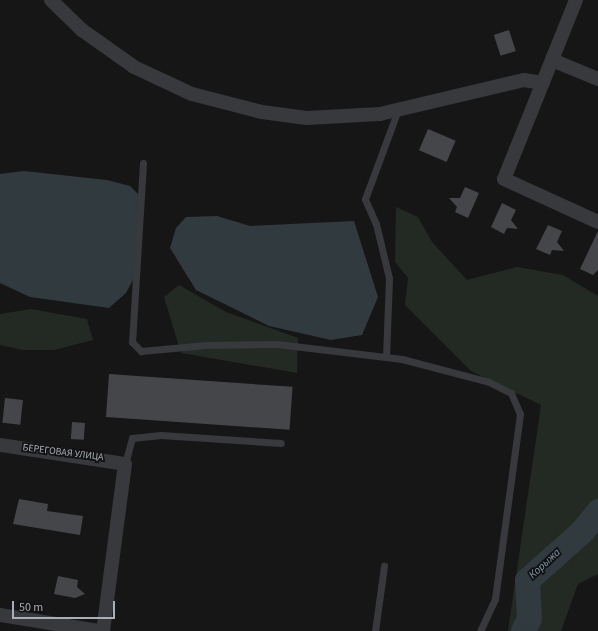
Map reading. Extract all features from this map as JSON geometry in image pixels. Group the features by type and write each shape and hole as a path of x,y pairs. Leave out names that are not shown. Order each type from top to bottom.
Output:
{"street":[{"path":"51,0 82,30 134,67 192,94 262,112 307,118 380,114 524,80 543,83"},
{"path":"576,0 504,179 598,222"},
{"path":"552,60 598,79"},
{"name":"БЕРЕГОВАЯ УЛИЦА","path":"0,445 125,464"},
{"path":"103,631 125,464"},
{"path":"0,615 99,631"}],"lane":[{"path":"386,357 389,278 376,224 365,200 398,110"},
{"path":"143,163 132,342 141,351 206,345 277,344 386,357 489,382 511,393 520,414 495,599 480,631"},
{"path":"125,464 132,438 161,436 281,443"},
{"path":"375,631 384,566"}],"shaded area":[{"path":"24,171 107,180 130,186 138,194 137,272 126,293 109,308 30,297 0,283 0,174"},
{"path":"396,207 418,217 432,242 467,280 517,267 563,275 598,296 598,574 578,584 561,631 508,631 541,405 471,371 405,305 408,278 395,262"},
{"path":"217,216 250,226 354,221 378,297 362,335 331,340 269,326 196,290 170,248 176,228 186,217"},
{"path":"179,285 226,312 298,338 297,373 181,353 164,297"},
{"path":"31,309 87,319 93,340 54,350 23,350 0,345 0,314"}],"building":[{"path":"509,30 516,51 501,56 494,35"},
{"path":"428,129 456,141 447,162 419,150"},
{"path":"465,187 479,193 468,218 455,212 457,207 449,198 460,198"},
{"path":"502,203 516,210 511,220 518,229 507,228 504,234 491,227"},
{"path":"548,225 562,231 557,242 564,251 552,250 550,255 536,249"},
{"path":"598,231 598,270 593,275 580,269"},
{"path":"109,374 293,387 290,430 106,417"},
{"path":"5,398 23,400 20,425 2,423"},
{"path":"72,422 85,423 84,440 71,439"},
{"path":"19,499 48,504 47,511 83,516 80,535 13,524"},
{"path":"58,576 78,580 77,587 85,594 75,598 54,594"}],"waterway":[{"name":"Корыжа","path":"523,631 529,618 527,580 582,531 598,511"}]}
